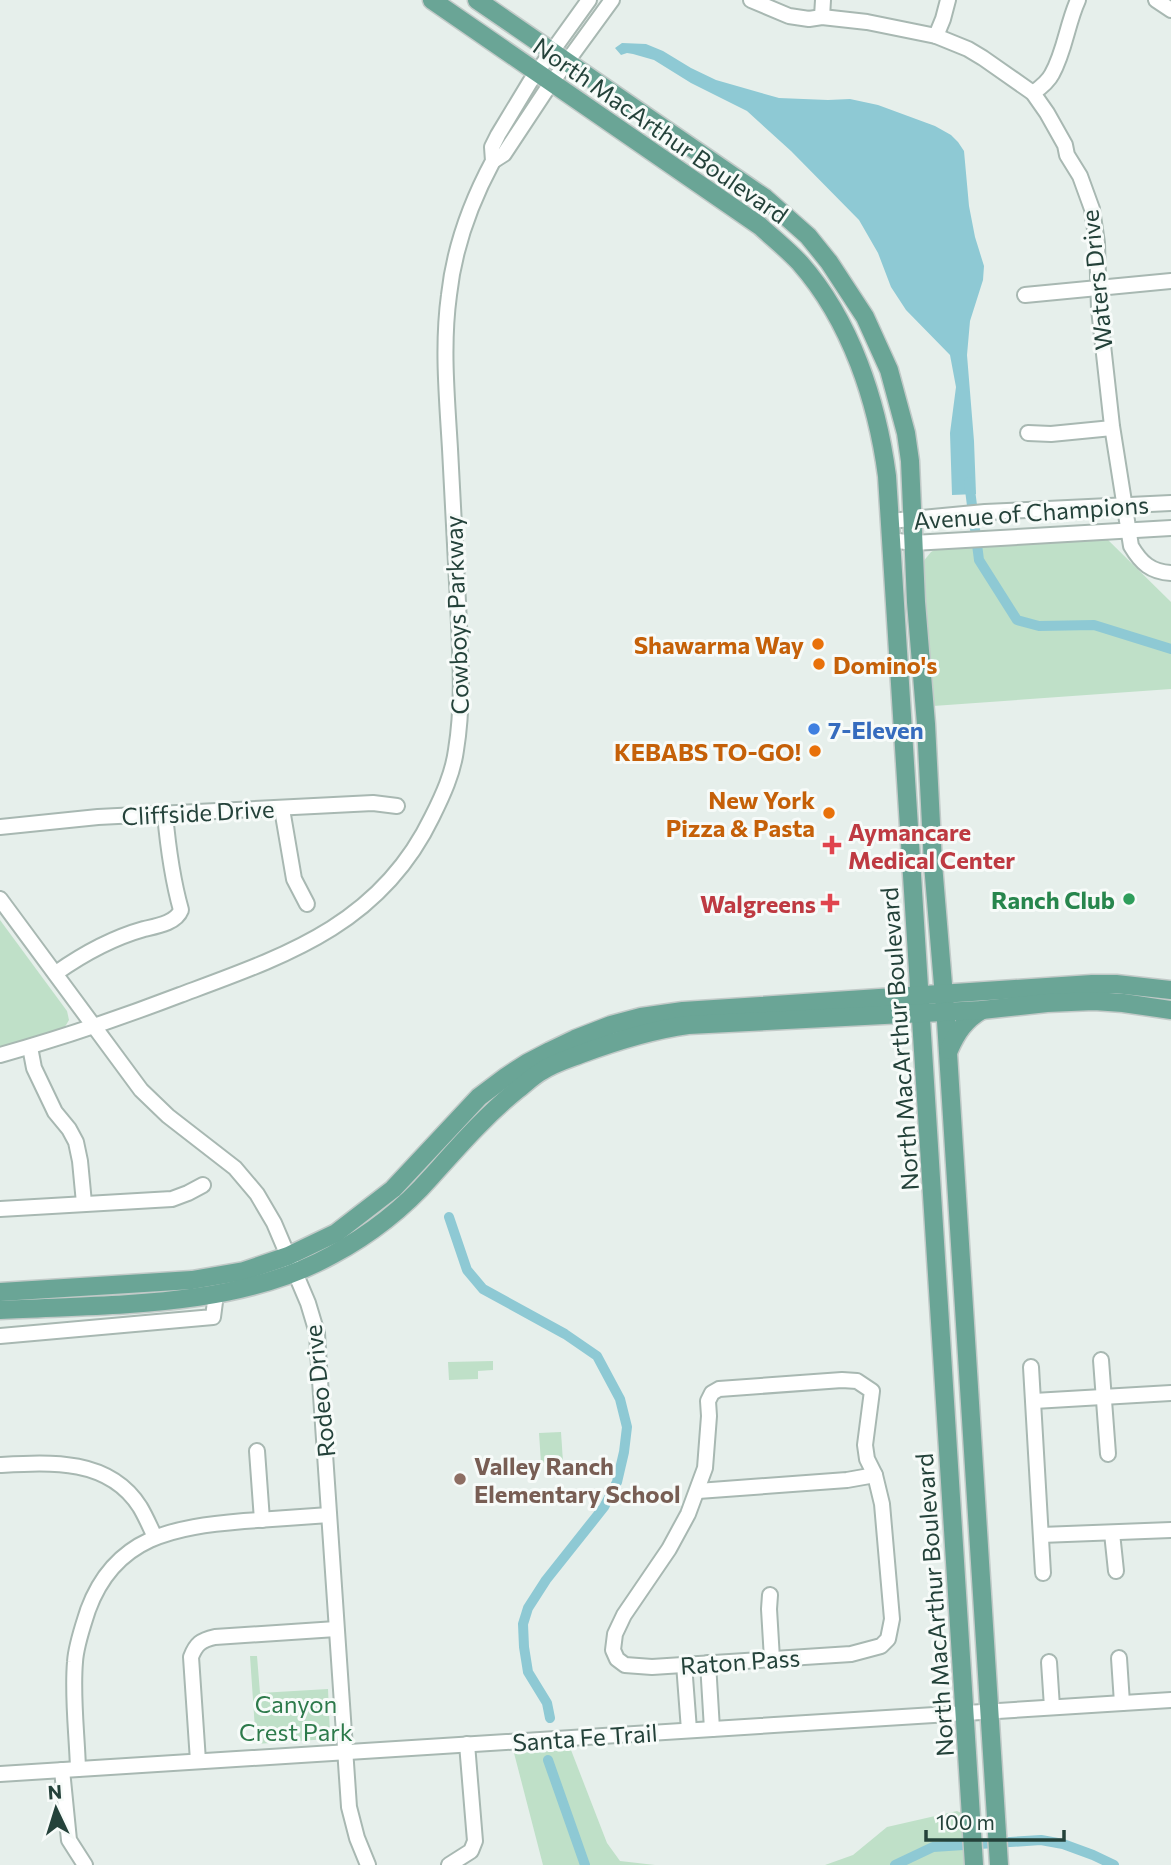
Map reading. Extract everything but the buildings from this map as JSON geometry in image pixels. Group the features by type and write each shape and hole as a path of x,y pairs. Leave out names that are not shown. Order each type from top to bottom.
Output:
{"main road":[{"name":"North MacArthur Boulevard","path":"432,0 760,226 799,263 821,290 850,345 874,408 883,442 887,476 974,1865"},
{"name":"North MacArthur Boulevard","path":"477,0 765,198 808,236 829,262 865,317 889,370 906,433 910,461 933,864 945,1002 999,1865"},
{"path":"906,780 929,778"},
{"path":"1114,1002 1116,984"},
{"path":"0,1310 177,1300 216,1294 276,1279 291,1264 393,1189 479,1097 507,1076 548,1060 645,1033 688,1025 715,1016 921,1004 1116,984 1171,990"},
{"path":"945,1002 982,1010 1094,1001 1171,1010"},
{"path":"948,1053 961,1026 982,1010"},
{"path":"0,1292 192,1280 330,1256 385,1221 431,1178 450,1154 489,1115 548,1060"},
{"path":"99,1286 99,1305"}],"street":[{"name":"Cowboys Parkway","path":"559,57 589,0"},
{"name":"Cowboys Parkway","path":"0,1055 94,1027 292,951 334,929 374,898 398,872 423,837 444,793 456,751 462,700 445,353 448,304 460,238 493,161 504,154 544,77 612,0"},
{"name":"Waters Drive","path":"751,0 789,16 867,22 936,36 976,54 1032,93 1047,113 1065,145 1067,156 1080,176 1091,209 1097,243 1102,344 1131,546 1147,566 1159,572 1171,573"},
{"path":"822,17 823,0"},
{"path":"936,36 948,0"},
{"path":"1032,93 1043,86 1052,75 1078,0"},
{"path":"1156,0 1171,10"},
{"path":"1025,295 1171,281"},
{"path":"1028,433 1051,434 1112,428"},
{"name":"Avenue of Champions","path":"890,521 985,512 1171,503"},
{"name":"Avenue of Champions","path":"891,540 914,543 1171,528"},
{"name":"Cliffside Drive","path":"0,827 97,817 373,803 397,806"},
{"path":"282,809 294,878 307,904"},
{"path":"56,973 92,950 179,916 181,910 169,861 166,814"},
{"name":"Rodeo Drive","path":"0,898 141,1090 168,1116 243,1176 257,1194 274,1223 308,1303 317,1334 344,1751 351,1818 368,1865"},
{"path":"30,1047 34,1068 55,1112 76,1142 84,1203"},
{"path":"0,1209 172,1199 203,1185"},
{"path":"0,1336 213,1317 216,1294"},
{"path":"1101,1360 1108,1454"},
{"path":"1031,1367 1043,1573"},
{"path":"842,1380 857,1381 872,1391 864,1445 875,1475 847,1480 698,1491 705,1468 708,1401 712,1393 722,1388 842,1380"},
{"path":"1034,1401 1171,1392"},
{"path":"257,1451 262,1520"},
{"path":"0,1465 46,1462 74,1465 97,1472 114,1480 130,1494 140,1507 155,1537"},
{"name":"Raton Pass","path":"698,1491 669,1549 624,1615 615,1634 614,1650 617,1659 625,1665 652,1667 772,1659 861,1652 881,1646 888,1639 892,1619 881,1504 875,1475"},
{"path":"78,1769 75,1660 94,1595 115,1567 131,1551 155,1537 177,1530 206,1524 329,1514"},
{"path":"1041,1535 1171,1530"},
{"path":"1112,1533 1116,1571"},
{"path":"770,1595 772,1659"},
{"path":"198,1761 191,1657 196,1645 204,1639 215,1637 336,1629"},
{"path":"1119,1658 1122,1703"},
{"path":"1049,1662 1052,1707"},
{"path":"708,1663 712,1729"},
{"path":"684,1664 689,1730"},
{"name":"Santa Fe Trail","path":"0,1774 1171,1700"},
{"path":"449,1865 471,1851 475,1841 467,1744"},
{"path":"62,1770 69,1840 85,1865"}],"green space":[{"path":"1106,538 1171,602 1171,689 933,706 922,563 931,552 938,548"},
{"path":"0,920 67,1011 69,1020 63,1030 0,1048"},
{"path":"493,1361 493,1370 478,1371 478,1379 449,1380 448,1362"},
{"path":"561,1432 563,1462 541,1463 539,1433"},
{"name":"Canyon Crest Park","path":"250,1656 257,1656 260,1693 328,1689 328,1739 256,1744"},
{"path":"571,1750 607,1843 620,1861 655,1865 543,1865 514,1753"},
{"path":"957,1811 961,1813 965,1865 825,1865 853,1855 887,1827"}],"water":[{"path":"622,43 646,44 716,80 779,98 850,99 878,105 935,126 958,142 964,151 969,206 984,266 983,280 970,321 967,355 976,494 952,495 950,433 956,387 950,355 906,310 891,287 878,253 859,220 747,111 691,83 654,60 627,53 621,55 615,48"}],"waterway":[{"path":"969,482 979,560 1017,620 1039,626 1094,625 1171,649"},
{"path":"449,1217 467,1270 483,1289 565,1334 597,1356 620,1399 627,1427 617,1482 604,1507 546,1580 528,1608 523,1624 528,1672 547,1703 550,1718"},
{"path":"548,1760 585,1865"},
{"path":"895,1865 933,1847 1041,1840 1063,1844 1114,1865"}],"place":[{"name":"Shawarma Way","path":"818,644"},
{"name":"Domino's","path":"819,664"},
{"name":"7-Eleven","path":"814,729"},
{"name":"KEBABS TO-GO!","path":"815,751"},
{"name":"New York Pizza & Pasta","path":"829,813"},
{"name":"Aymancare Medical Center","path":"832,845"},
{"name":"Ranch Club","path":"1129,899"},
{"name":"Walgreens","path":"830,903"},
{"name":"Valley Ranch Elementary School","path":"460,1479"}]}
